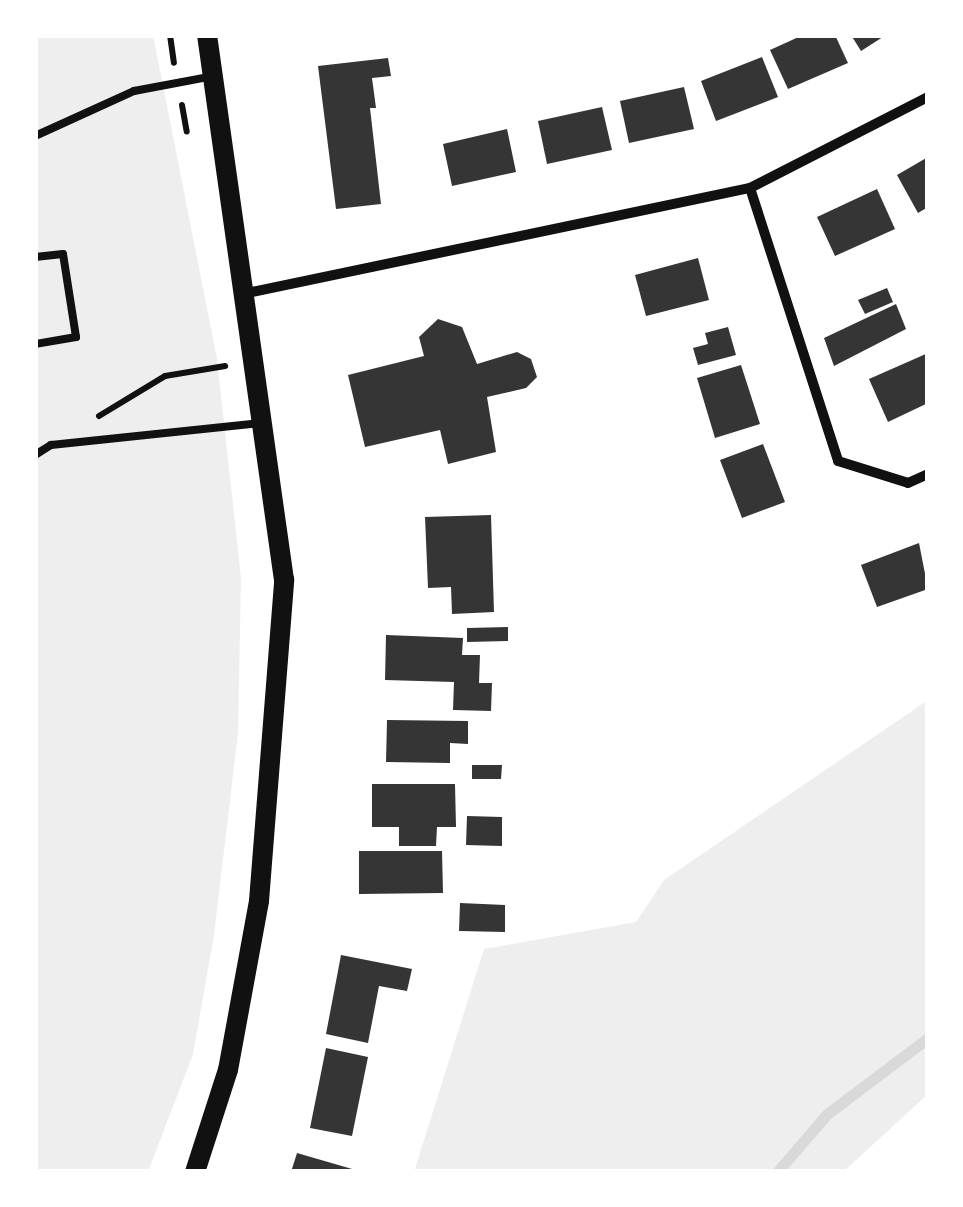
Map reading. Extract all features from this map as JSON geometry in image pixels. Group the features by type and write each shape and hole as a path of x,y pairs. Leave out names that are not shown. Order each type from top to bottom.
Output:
{"main road":[{"path":"194,1172 228,1070 259,901 284,580 247,294 207,35"}],"street":[{"path":"247,294 750,188 928,97"},
{"path":"750,188 838,461 908,483 928,474"}],"lane":[{"path":"35,136 134,92 213,76"},
{"path":"35,257 64,254 76,338 35,344"},
{"path":"35,455 51,445 262,423"}],"path":[{"path":"51,445 165,376 255,358"}],"shaded area":[{"path":"35,35 153,35 217,359 241,578 238,733 214,935 193,1054 148,1172 35,1172"},
{"path":"928,700 928,1094 843,1172 414,1172 484,949 636,922 664,880"}],"building":[{"path":"803,35 835,35 848,63 788,89 770,50"},
{"path":"851,35 886,35 861,51"},
{"path":"762,57 778,97 716,121 701,81"},
{"path":"388,58 391,76 372,78 376,108 370,108 381,204 336,209 318,66"},
{"path":"684,87 694,129 629,143 620,101"},
{"path":"602,107 612,150 547,164 538,121"},
{"path":"507,129 516,172 452,186 443,144"},
{"path":"928,157 928,207 918,213 897,175"},
{"path":"877,189 895,229 835,256 817,217"},
{"path":"698,258 709,300 646,316 635,275"},
{"path":"887,288 893,302 865,314 858,300"},
{"path":"896,304 906,329 834,366 824,338"},
{"path":"438,319 462,327 477,364 517,352 531,359 537,377 526,388 487,397 496,452 448,464 440,430 365,447 348,375 424,356 419,337"},
{"path":"728,327 736,355 698,365 693,348 708,344 705,333"},
{"path":"928,353 928,403 888,422 869,379"},
{"path":"741,365 760,424 715,438 697,378"},
{"path":"763,444 785,502 742,518 720,460"},
{"path":"491,515 494,612 452,614 451,587 428,588 425,517"},
{"path":"919,543 928,589 877,607 861,565"},
{"path":"508,627 508,641 467,642 467,628"},
{"path":"386,635 463,638 462,655 480,655 479,683 492,683 491,711 453,710 454,682 385,680"},
{"path":"387,720 468,721 468,744 450,743 450,763 386,762"},
{"path":"472,765 502,765 501,779 472,779"},
{"path":"372,784 455,784 456,827 437,827 436,846 399,846 399,827 372,827"},
{"path":"467,816 502,817 502,846 466,845"},
{"path":"359,851 442,851 443,893 359,894"},
{"path":"460,903 505,905 505,932 459,931"},
{"path":"341,955 412,969 407,991 379,986 368,1043 326,1034"},
{"path":"326,1048 368,1057 352,1136 310,1128"},
{"path":"297,1153 359,1171 359,1172 291,1172"}],"waterway":[{"path":"777,1172 827,1114 928,1038"}]}
